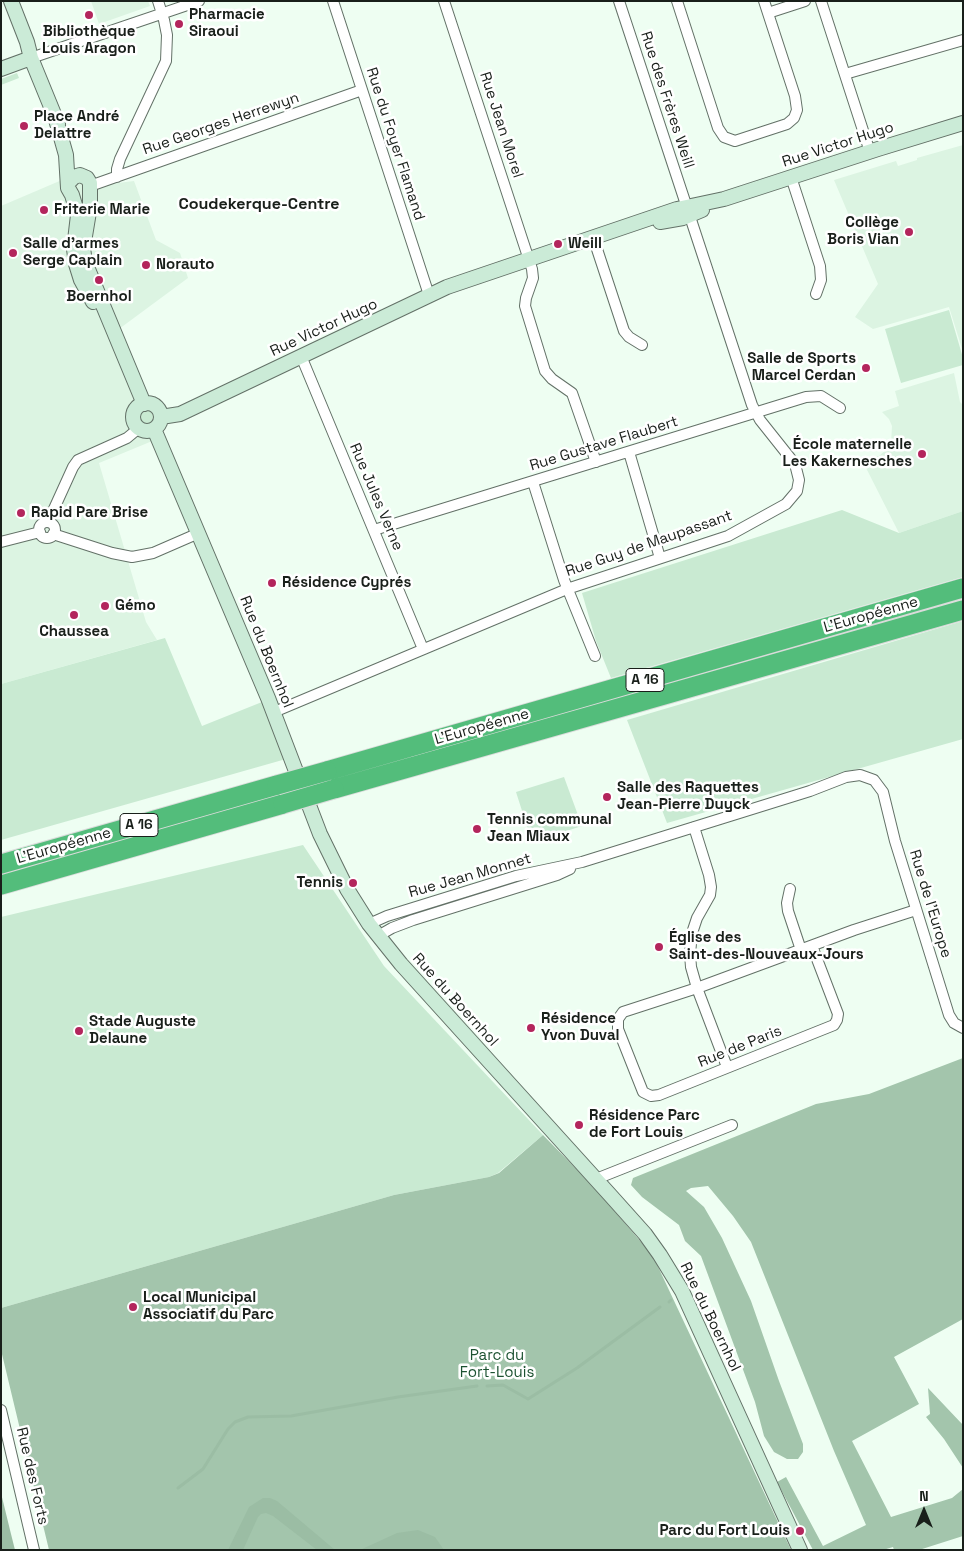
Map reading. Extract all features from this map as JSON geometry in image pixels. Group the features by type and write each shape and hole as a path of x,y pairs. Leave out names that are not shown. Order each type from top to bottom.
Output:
{"highway":[{"name":"L'Européenne","path":"1,864 963,588"},
{"name":"L'Européenne","path":"1,885 963,610"},
{"path":"1,890 72,865"}],"street":[{"path":"2,1 21,47 31,58"},
{"path":"11,1 27,42 31,58 55,116 88,184 90,206 84,258 144,404"},
{"path":"117,177 120,159 165,64 168,38 158,1"},
{"path":"1,69 199,1"},
{"name":"Rue du Foyer Flamand","path":"332,1 429,295"},
{"name":"Rue Jean Morel","path":"444,1 530,261 533,278 525,306 545,370 552,379 572,393 596,462"},
{"name":"Rue des Frères Weill","path":"620,1 687,212"},
{"path":"677,1 718,128 724,137 735,141 787,124 792,120 797,110 795,96 764,1"},
{"path":"768,13 805,1"},
{"path":"821,1 870,152"},
{"path":"845,74 963,40"},
{"name":"Rue Georges Herrewyn","path":"88,184 117,177 362,90"},
{"path":"55,116 66,155 71,189 78,217 74,253 78,273 88,294 121,349"},
{"name":"Rue Victor Hugo","path":"161,417 180,414 447,288 791,177 963,124"},
{"path":"71,189 74,177 88,184"},
{"path":"791,177 820,266 821,280 816,294"},
{"path":"71,189 78,198 84,197 88,184"},
{"name":"Rue Guy de Maupassant","path":"274,712 567,588 728,536 783,507 795,495 799,488 799,480 795,464 755,413 687,212"},
{"path":"594,240 624,331 629,337 642,345"},
{"name":"Rue Jules Verne","path":"301,356 423,649"},
{"name":"Rue Gustave Flaubert","path":"374,530 817,395 825,397 840,408"},
{"path":"144,404 154,406 160,411 161,417 159,425 154,429 146,431 139,428 134,422 137,408 144,404"},
{"path":"139,428 126,438 78,460 48,522 42,524 39,528 40,532 46,538 53,534 116,555 132,557 160,550 199,533"},
{"name":"Rue du Boernhol","path":"154,429 274,712 324,844 344,883 369,924 401,964 645,1234 674,1276 800,1550"},
{"path":"629,452 660,558"},
{"path":"533,482 567,588 595,656"},
{"path":"48,522 54,526 53,534"},
{"path":"1,542 40,532"},
{"name":"Rue Jean Monnet","path":"369,924 387,916 516,876 582,862 810,790 854,782 872,783"},
{"name":"Rue de l'Europe","path":"872,783 895,841 948,1014 954,1023 963,1028"},
{"path":"694,827 711,884 710,895 697,918 691,938 691,966 697,988 727,1067"},
{"name":"Rue Jean Monnet","path":"378,936 413,920 557,875 582,862"},
{"path":"790,889 788,911 800,950"},
{"path":"697,988 916,910"},
{"name":"Rue de Paris","path":"697,988 626,1010 619,1016 618,1029 645,1094 651,1096 660,1095 834,1025 837,1020 837,1010 812,946"},
{"path":"596,1179 732,1125"},
{"name":"Rue des Forts","path":"1,1410 34,1550"}],"shaded area":[{"path":"91,1 148,1 150,6 99,24"},
{"path":"17,73 19,78 1,85 1,79"},
{"name":"Collège Boris Vian","path":"963,145 963,352 949,307 873,329 855,317 878,284 834,180 896,161 898,166 917,160 917,158"},
{"path":"83,171 110,184 134,181 156,240 180,253 188,278 119,329 162,437 99,463 146,622 157,640 1,684 1,206"},
{"path":"949,310 963,358 963,365 901,383 885,329"},
{"name":"École maternelle Les Kakernesches","path":"954,373 960,402 963,405 963,511 899,533 861,458 879,456 891,443 892,426 889,419 882,412 899,406 895,391"},
{"path":"144,410 150,410 154,417 150,424 144,424 140,420 140,414"},
{"path":"842,510 899,533 963,511 963,577 611,678 596,641 582,593"},
{"path":"963,621 963,739 667,823 627,720"},
{"path":"165,638 202,726 262,702 286,759 1,840 1,684"},
{"path":"564,777 582,826 532,842 516,792"},
{"path":"303,845 384,966 543,1135 498,1173 489,1177 394,1195 1,1308 1,917"},
{"path":"1,1493 10,1530 15,1550 1,1550"},
{"path":"263,1498 277,1501 335,1550 317,1550 273,1516 266,1513 258,1517 243,1550 228,1550 249,1507"},
{"path":"418,1530 435,1537 444,1550 360,1550 397,1533"}],"green space":[{"path":"963,1058 963,1319 894,1357 919,1404 852,1441 891,1517 952,1498 963,1489 963,1536 919,1550 894,1550 893,1547 883,1550 813,1550 777,1482 786,1477 823,1546 866,1525 834,1451 751,1242 733,1216 708,1186 691,1188 686,1191 704,1207 722,1238 751,1301 803,1444 803,1452 798,1459 787,1459 774,1452 764,1436 755,1402 701,1256 685,1241 679,1225 642,1197 631,1185 633,1178 816,1104 869,1094"},
{"name":"Parc du Fort-Louis","path":"543,1135 593,1186 653,1256 791,1550 49,1550 1,1350 1,1308 394,1195 489,1177 499,1173"},
{"path":"928,1388 963,1425 963,1468 944,1439 926,1417 930,1414"}],"waterway":[{"path":"487,1386 503,1385 528,1399 577,1368 660,1307"},
{"path":"178,1488 203,1469 228,1429 235,1422 248,1417 291,1416 398,1397 477,1386"}],"place":[{"name":"Bibliothèque Louis Aragon","path":"89,15"},
{"name":"Pharmacie Siraoui","path":"179,24"},
{"name":"Place André Delattre","path":"24,126"},
{"name":"Friterie Marie","path":"44,210"},
{"name":"Collège Boris Vian","path":"909,232"},
{"name":"Weill","path":"558,244"},
{"name":"Salle d'armes Serge Caplain","path":"13,253"},
{"name":"Norauto","path":"146,265"},
{"name":"Boernhol","path":"99,280"},
{"name":"Salle de Sports Marcel Cerdan","path":"866,368"},
{"name":"École maternelle Les Kakernesches","path":"922,454"},
{"name":"Rapid Pare Brise","path":"21,513"},
{"name":"Résidence Cyprés","path":"272,583"},
{"name":"Gémo","path":"105,606"},
{"name":"Chaussea","path":"74,615"},
{"name":"Salle des Raquettes Jean-Pierre Duyck","path":"607,797"},
{"name":"Tennis communal Jean Miaux","path":"477,829"},
{"name":"Tennis","path":"353,883"},
{"name":"Église des Saint-des-Nouveaux-Jours","path":"659,947"},
{"name":"Résidence Yvon Duval","path":"531,1028"},
{"name":"Stade Auguste Delaune","path":"79,1031"},
{"name":"Résidence Parc de Fort Louis","path":"579,1125"},
{"name":"Local Municipal Associatif du Parc","path":"133,1307"},
{"name":"Parc du Fort Louis","path":"800,1531"}],"district":[{"name":"Coudekerque-Centre","path":"259,205"}]}
